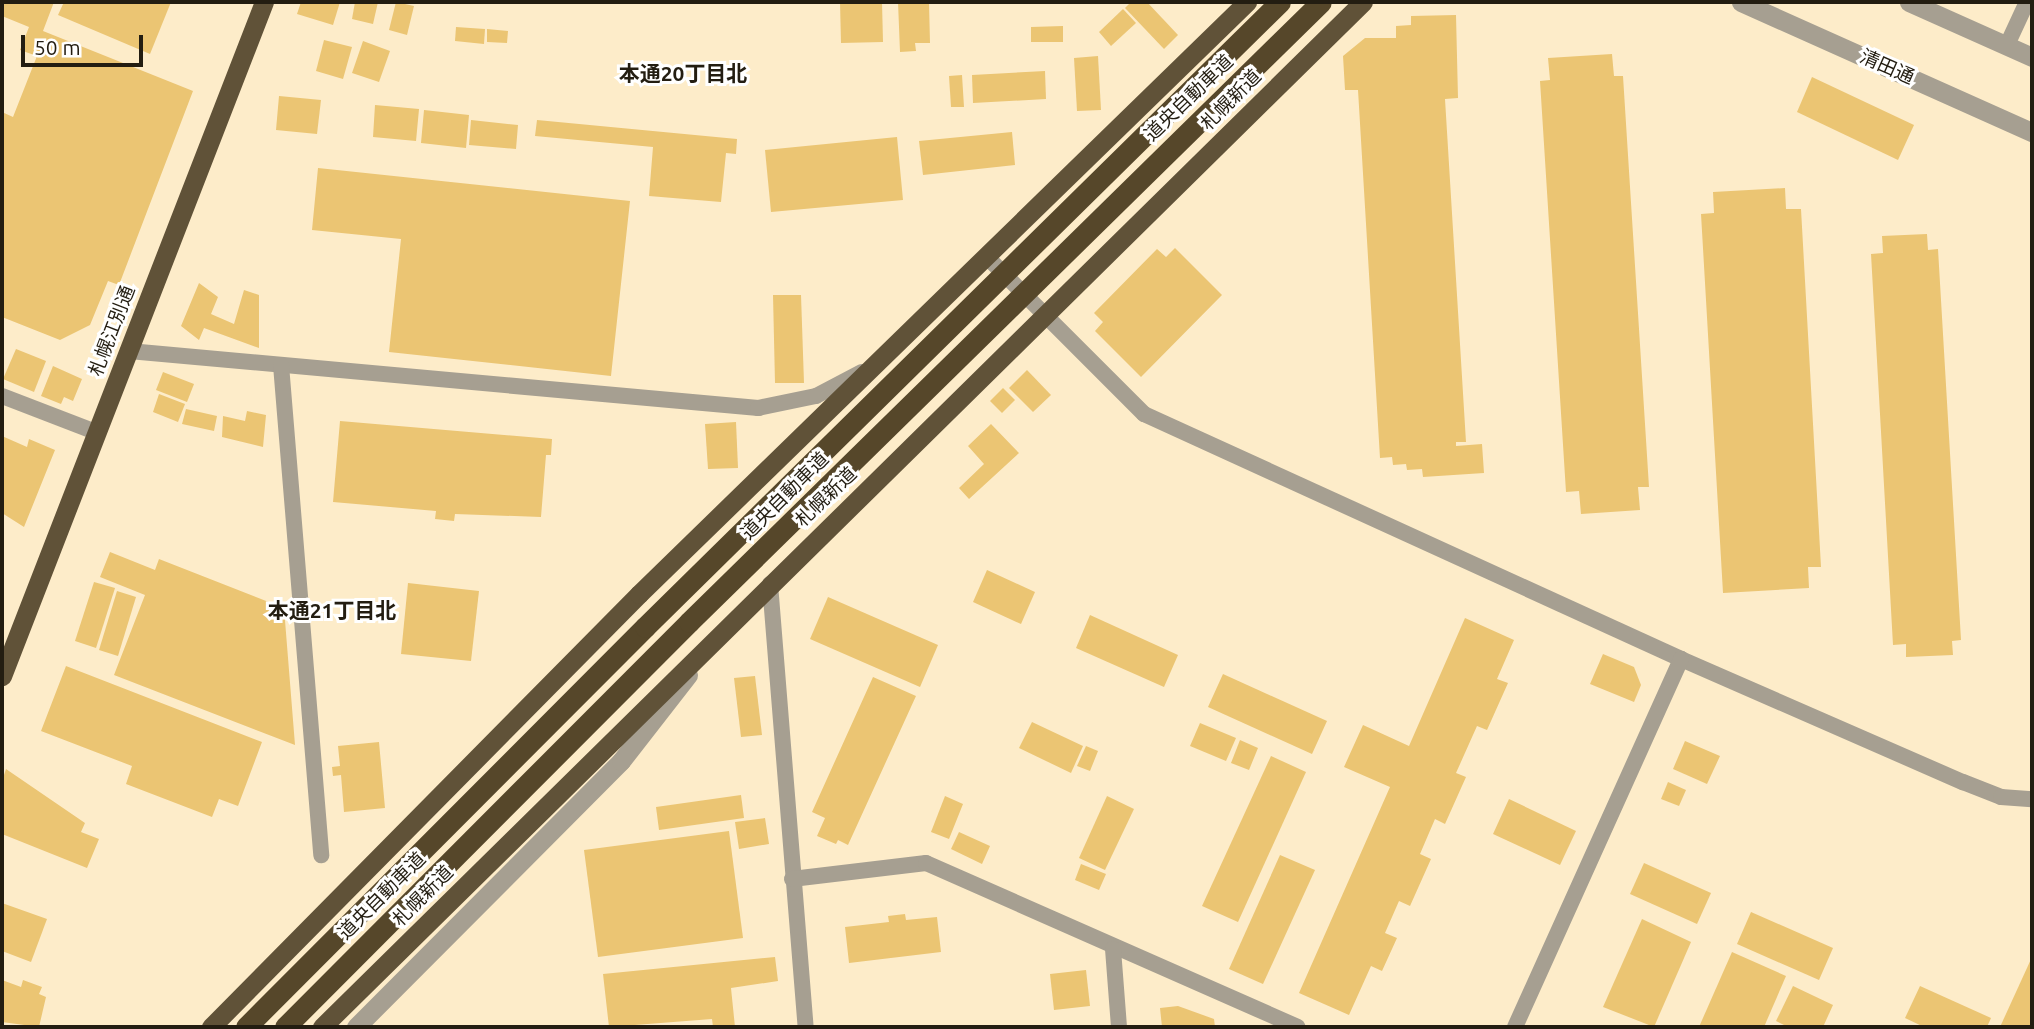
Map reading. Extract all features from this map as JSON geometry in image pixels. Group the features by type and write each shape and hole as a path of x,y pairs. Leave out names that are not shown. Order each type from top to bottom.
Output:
{"highway":[{"name":"札幌江別通","path":"2,676 264,2"},
{"path":"211,1027 560,673 988,258 1247,2"},
{"name":"道央自動車道","path":"246,1027 645,626 1280,2"},
{"name":"道央自動車道","path":"285,1027 698,613 1321,2"},
{"name":"札幌新道","path":"322,1027 1363,2"}],"street":[{"name":"清田通","path":"1741,2 2032,132"},
{"path":"1909,2 2032,57"},
{"path":"2007,45 2026,2"},
{"path":"988,258 1144,414 1681,659 2001,797 2032,799"},
{"path":"129,351 758,408 816,396 876,365"},
{"path":"281,365 321,855"},
{"path":"2,396 96,432"},
{"path":"769,584 806,1027"},
{"path":"356,1027 621,761 723,630"},
{"path":"1515,1027 1681,659"},
{"path":"792,879 926,863 1113,948 1297,1027"},
{"path":"1113,948 1119,1027"}],"building":[{"path":"2,2 54,2 43,31 193,91 119,285 108,281 90,325 60,340 2,317 2,112 13,117 37,56 20,50 29,27 2,16"},
{"path":"64,2 171,2 150,54 58,15"},
{"path":"301,2 340,2 333,25 297,14"},
{"path":"355,2 378,2 373,24 352,19"},
{"path":"396,2 414,6 407,35 389,30"},
{"path":"840,2 882,2 883,42 841,43"},
{"path":"898,2 929,2 930,43 915,43 916,51 900,52"},
{"path":"1131,2 1147,2 1178,35 1164,49 1125,8"},
{"path":"1123,9 1136,23 1111,46 1099,32"},
{"path":"1456,15 1458,98 1445,99 1466,442 1456,442 1456,446 1482,444 1484,473 1423,477 1422,469 1407,470 1406,464 1393,465 1392,457 1380,458 1358,90 1345,90 1343,56 1365,38 1396,38 1396,26 1411,25 1411,16"},
{"path":"1063,26 1063,42 1031,42 1031,27"},
{"path":"456,27 485,29 484,44 455,41"},
{"path":"487,29 508,31 507,43 487,42"},
{"path":"324,40 352,47 343,79 316,71"},
{"path":"363,41 390,51 379,82 352,73"},
{"path":"1612,54 1614,76 1623,76 1649,487 1638,487 1640,510 1581,514 1579,491 1566,492 1540,81 1550,80 1548,58"},
{"path":"1098,56 1101,110 1077,111 1074,58"},
{"path":"1045,71 1046,99 973,103 972,75"},
{"path":"962,75 964,107 951,107 949,76"},
{"path":"1812,77 1914,125 1898,160 1797,112"},
{"path":"279,96 321,100 317,134 276,130"},
{"path":"375,105 419,109 416,141 373,137"},
{"path":"424,110 469,115 466,148 421,143"},
{"path":"471,120 518,125 516,149 469,145"},
{"path":"537,120 737,139 736,154 726,153 721,202 649,196 653,147 535,136"},
{"path":"1012,132 1015,165 923,175 919,141"},
{"path":"897,137 903,200 771,212 765,150"},
{"path":"318,168 630,201 611,376 389,352 401,239 312,230"},
{"path":"1785,188 1786,209 1801,209 1821,567 1808,567 1809,588 1723,593 1701,214 1714,213 1713,192"},
{"path":"1927,234 1928,250 1938,249 1961,640 1952,641 1953,655 1906,657 1906,644 1893,645 1871,254 1883,253 1882,236"},
{"path":"1175,248 1222,295 1141,377 1095,331 1103,322 1094,313 1157,249 1166,257"},
{"path":"199,283 218,297 211,314 234,324 244,290 259,295 259,348 204,328 199,340 181,326"},
{"path":"773,295 801,295 804,383 775,383"},
{"path":"16,349 46,361 34,392 3,379"},
{"path":"53,366 82,379 73,401 64,397 61,404 41,396"},
{"path":"1027,370 1051,395 1033,412 1009,388"},
{"path":"163,372 194,384 187,402 156,390"},
{"path":"1003,388 1015,400 1002,413 990,401"},
{"path":"159,394 185,404 178,422 153,412"},
{"path":"186,409 217,416 214,431 182,424"},
{"path":"247,411 266,415 263,447 222,437 223,416 245,421"},
{"path":"340,421 552,439 551,455 546,455 541,517 455,514 454,521 435,519 436,511 333,502"},
{"path":"736,422 738,468 708,469 705,424"},
{"path":"991,424 1019,453 969,499 959,488 984,464 968,446"},
{"path":"2,436 27,447 29,439 55,450 24,527 2,513"},
{"path":"110,552 155,570 159,559 284,608 295,745 114,675 145,595 100,577"},
{"path":"987,570 1035,592 1021,624 973,602"},
{"path":"94,582 115,588 96,648 75,641"},
{"path":"408,583 479,591 471,661 401,654"},
{"path":"117,591 136,597 118,656 99,650"},
{"path":"828,597 938,645 920,687 810,639"},
{"path":"1090,615 1178,655 1164,687 1076,648"},
{"path":"1465,618 1514,640 1497,679 1508,683 1487,730 1477,726 1456,773 1466,777 1445,824 1435,819 1420,854 1431,859 1410,906 1399,901 1385,933 1397,938 1382,971 1371,966 1349,1015 1299,993 1390,787 1344,767 1363,725 1409,746"},
{"path":"1603,654 1634,667 1641,685 1634,702 1590,684"},
{"path":"66,666 262,742 238,806 219,799 212,817 126,784 132,766 41,731"},
{"path":"1223,674 1327,721 1312,754 1208,707"},
{"path":"755,676 762,735 741,737 734,678"},
{"path":"873,677 916,696 848,845 838,840 836,844 817,836 825,818 812,812"},
{"path":"1032,722 1083,746 1071,773 1019,748"},
{"path":"1200,723 1236,738 1226,761 1190,746"},
{"path":"1240,740 1258,748 1249,770 1231,763"},
{"path":"1685,741 1720,756 1707,784 1673,769"},
{"path":"379,742 385,808 344,812 341,775 333,776 332,767 340,766 338,746"},
{"path":"1086,746 1098,751 1090,771 1077,766"},
{"path":"1271,756 1306,772 1238,922 1202,906"},
{"path":"6,769 85,823 81,832 99,839 87,868 2,834 2,781"},
{"path":"1668,782 1686,790 1679,806 1661,799"},
{"path":"741,795 744,818 659,830 656,807"},
{"path":"945,796 963,804 949,839 931,832"},
{"path":"1107,796 1134,809 1105,870 1079,858"},
{"path":"1509,799 1576,831 1560,865 1493,834"},
{"path":"765,818 769,844 739,849 735,822"},
{"path":"729,831 743,938 598,957 584,850"},
{"path":"959,832 990,846 982,864 951,849"},
{"path":"1280,855 1315,870 1263,984 1229,969"},
{"path":"1644,863 1711,893 1697,924 1630,894"},
{"path":"1081,864 1106,874 1099,890 1075,880"},
{"path":"2,903 47,919 31,962 2,951"},
{"path":"1751,912 1833,948 1819,980 1737,944"},
{"path":"905,914 906,920 937,917 941,952 849,963 845,927 889,922 888,916"},
{"path":"1642,919 1691,942 1654,1027 1603,1007"},
{"path":"1732,952 1786,976 1764,1027 1699,1027"},
{"path":"775,957 778,981 731,988 735,1027 713,1027 712,1019 609,1027 603,974"},
{"path":"2032,957 2032,1027 2000,1027"},
{"path":"1086,970 1090,1006 1054,1010 1050,974"},
{"path":"2,980 21,987 23,980 42,987 39,994 46,997 39,1027 2,1022"},
{"path":"1793,986 1833,1005 1823,1027 1788,1027 1776,1021"},
{"path":"1920,986 1991,1018 1987,1027 1924,1027 1905,1018"},
{"path":"1178,1006 1214,1019 1215,1027 1162,1027 1160,1008"}],"district":[{"name":"本通20丁目北","path":"683,73"},
{"name":"本通21丁目北","path":"332,610"}]}
